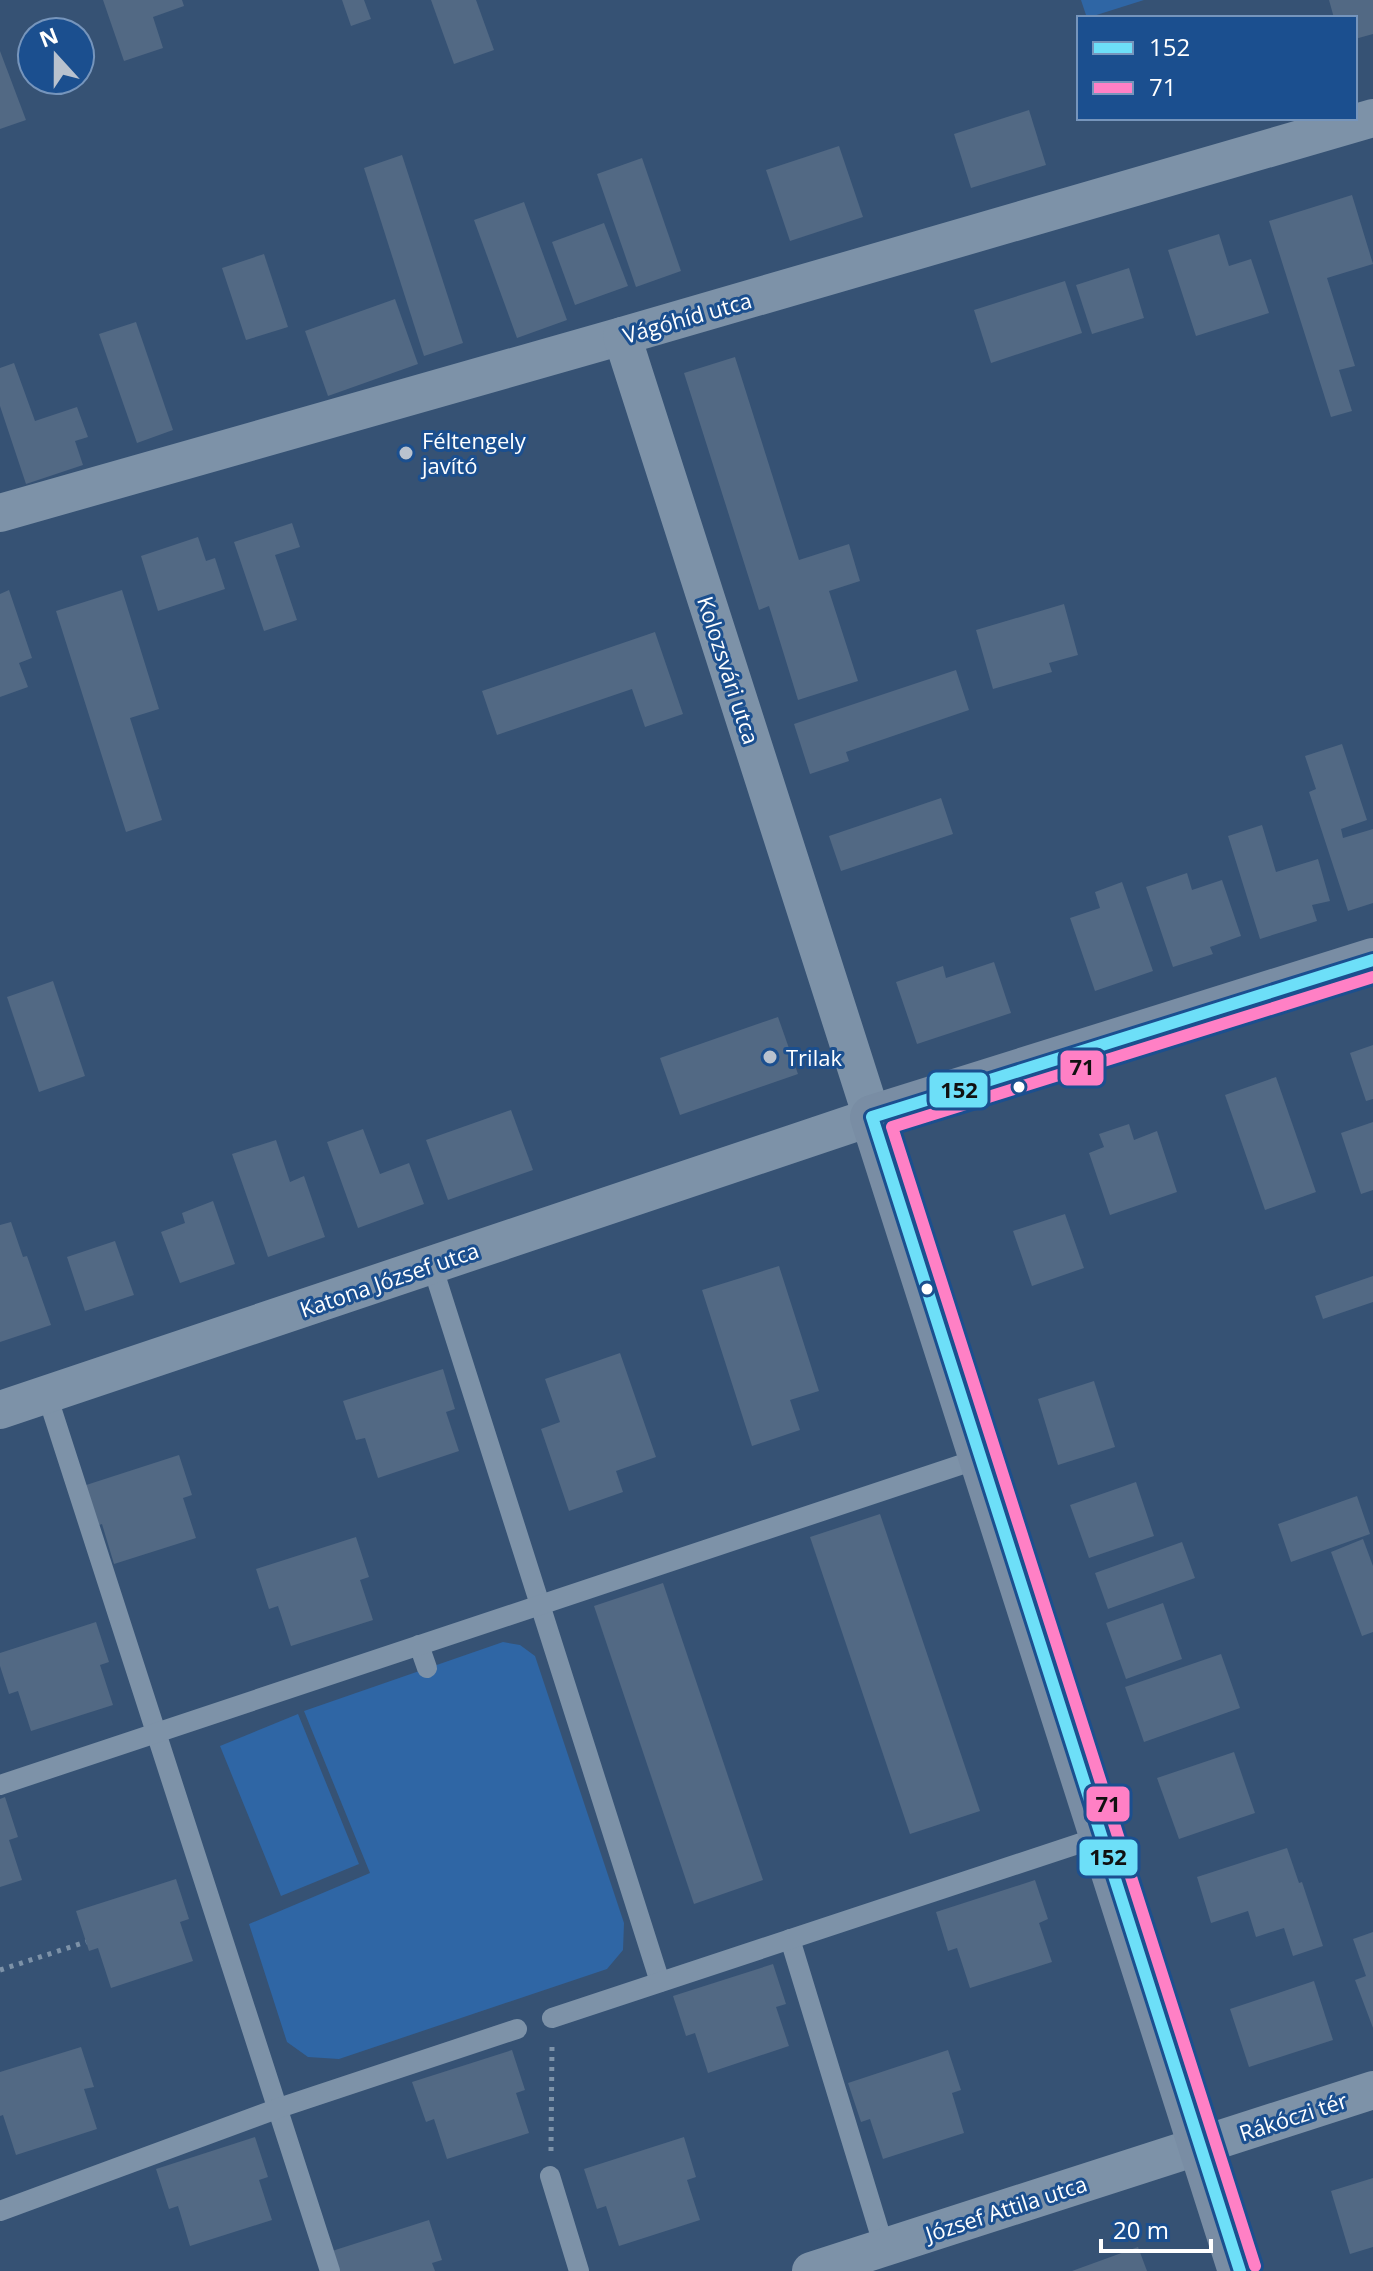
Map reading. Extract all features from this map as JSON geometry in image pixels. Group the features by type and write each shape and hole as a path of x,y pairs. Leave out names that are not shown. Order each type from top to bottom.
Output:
{"street":[{"name":"Vágóhíd utca","path":"0,513 1373,118"},
{"name":"Kolozsvári utca","path":"622,336 1201,2146"},
{"name":"Katona József utca","path":"0,1410 872,1117 1373,960"},
{"name":"Rákóczi tér","path":"1201,2146 1373,2090"},
{"name":"József Attila utca","path":"811,2271 1201,2146"},
{"path":"1201,2146 1240,2271"}],"lane":[{"path":"432,1265 660,1982"},
{"path":"47,1395 330,2271"},
{"path":"0,1785 981,1458"},
{"path":"419,1645 427,1668"},
{"path":"552,2018 1102,1836"},
{"path":"790,1939 884,2247"},
{"path":"0,2211 279,2108 517,2029"},
{"path":"550,2176 579,2271"}],"path":[{"path":"0,1970 86,1942"},
{"path":"550,2176 552,2018"}],"shaded area":[{"path":"1081,0 1144,0 1093,16 1086,16"},
{"path":"503,1642 520,1645 535,1656 624,1923 623,1950 607,1969 339,2059 308,2057 287,2042 249,1924 370,1873 304,1711"},
{"path":"298,1714 359,1864 281,1896 220,1746"}],"building":[{"path":"103,0 182,0 184,6 153,17 163,48 124,61"},
{"path":"342,0 364,0 371,19 351,26"},
{"path":"431,0 476,0 494,50 454,64"},
{"path":"1329,0 1373,0 1373,34 1357,38 1357,16 1333,16"},
{"path":"0,51 26,120 0,129"},
{"path":"1029,110 1046,165 971,188 954,134"},
{"path":"839,146 863,217 790,241 766,170"},
{"path":"402,155 463,343 424,356 364,168"},
{"path":"642,158 681,271 636,287 597,174"},
{"path":"1352,195 1373,264 1327,278 1355,366 1339,370 1352,411 1331,417 1269,221"},
{"path":"524,202 567,320 517,338 474,220"},
{"path":"604,223 628,286 575,305 552,242"},
{"path":"1219,234 1229,266 1251,259 1269,313 1196,336 1168,250"},
{"path":"264,254 288,327 246,340 222,268"},
{"path":"1129,268 1144,318 1092,334 1076,285"},
{"path":"1065,281 1082,333 991,363 974,310"},
{"path":"395,299 418,364 328,396 305,331"},
{"path":"136,322 173,430 137,443 99,334"},
{"path":"735,357 799,560 849,544 860,581 829,591 858,681 798,700 769,606 759,610 684,373"},
{"path":"14,363 35,421 77,407 88,437 75,441 83,465 26,484 0,406 0,368"},
{"path":"292,523 300,547 275,555 297,620 264,631 234,542"},
{"path":"198,537 206,561 215,558 225,589 158,611 141,556"},
{"path":"9,590 32,658 19,663 28,687 0,697 0,594"},
{"path":"122,590 159,709 130,718 162,820 126,832 56,611"},
{"path":"1064,604 1078,655 1049,663 1052,672 993,689 976,630"},
{"path":"655,632 683,714 645,727 632,689 497,735 482,691"},
{"path":"956,670 969,710 846,752 849,761 810,774 794,724"},
{"path":"1342,744 1367,820 1341,829 1343,838 1373,829 1373,903 1348,911 1309,792 1316,789 1305,756"},
{"path":"941,798 953,834 841,871 829,836"},
{"path":"1262,825 1276,872 1318,859 1330,901 1312,905 1317,921 1260,939 1228,836"},
{"path":"1187,873 1192,890 1222,880 1241,936 1210,947 1213,954 1173,967 1146,887"},
{"path":"1122,882 1153,971 1095,991 1070,918 1100,908 1095,892"},
{"path":"994,962 1011,1013 917,1044 896,982 943,966 946,978"},
{"path":"53,981 85,1076 39,1092 7,997"},
{"path":"778,1017 798,1074 680,1115 660,1058"},
{"path":"1373,1045 1373,1099 1366,1101 1350,1053"},
{"path":"1276,1077 1316,1192 1265,1210 1225,1095"},
{"path":"511,1110 533,1170 448,1200 426,1140"},
{"path":"1373,1122 1373,1190 1361,1194 1341,1133"},
{"path":"1129,1124 1134,1140 1157,1131 1177,1192 1110,1215 1089,1153 1104,1147 1099,1134"},
{"path":"363,1129 380,1174 409,1163 424,1204 358,1228 327,1142"},
{"path":"276,1140 290,1182 304,1176 325,1237 268,1257 232,1154"},
{"path":"213,1201 235,1264 180,1283 161,1232 185,1223 182,1213"},
{"path":"1065,1214 1084,1268 1032,1286 1013,1231"},
{"path":"11,1222 23,1257 27,1256 51,1325 0,1342 0,1225"},
{"path":"115,1241 134,1295 85,1311 67,1257"},
{"path":"779,1266 819,1391 790,1400 800,1430 752,1446 702,1290"},
{"path":"1373,1276 1373,1302 1323,1319 1315,1296"},
{"path":"620,1353 656,1457 616,1471 623,1492 569,1511 541,1429 560,1422 545,1379"},
{"path":"443,1369 455,1409 446,1412 459,1451 378,1478 365,1438 356,1440 343,1401"},
{"path":"1094,1381 1115,1447 1058,1465 1038,1399"},
{"path":"179,1455 192,1495 183,1498 196,1538 114,1564 102,1524 93,1527 80,1487"},
{"path":"1136,1482 1154,1536 1089,1558 1070,1505"},
{"path":"1357,1496 1370,1534 1291,1562 1278,1524"},
{"path":"880,1514 980,1811 910,1834 810,1537"},
{"path":"356,1537 369,1577 360,1580 373,1620 291,1646 278,1606 269,1609 256,1569"},
{"path":"1363,1539 1373,1566 1373,1632 1362,1636 1331,1552"},
{"path":"1182,1542 1195,1578 1108,1609 1095,1573"},
{"path":"663,1583 763,1880 694,1904 594,1606"},
{"path":"1163,1603 1182,1659 1126,1679 1106,1623"},
{"path":"96,1622 109,1662 100,1665 113,1705 31,1731 18,1691 9,1694 0,1666 0,1653"},
{"path":"1221,1654 1240,1708 1144,1742 1125,1687"},
{"path":"1234,1752 1255,1813 1179,1839 1157,1778"},
{"path":"5,1797 18,1837 9,1840 22,1880 0,1887 0,1799"},
{"path":"1287,1848 1323,1946 1293,1956 1284,1928 1256,1937 1248,1911 1211,1923 1197,1877"},
{"path":"176,1879 189,1919 180,1922 193,1961 111,1988 98,1948 89,1951 76,1911"},
{"path":"1035,1880 1048,1919 1039,1923 1052,1962 970,1988 957,1948 948,1951 936,1912"},
{"path":"1373,1932 1373,2028 1355,1980 1366,1976 1353,1939"},
{"path":"773,1964 786,2004 776,2007 789,2046 708,2073 695,2033 686,2036 673,1996"},
{"path":"1314,1981 1333,2040 1249,2067 1230,2009"},
{"path":"81,2047 94,2087 84,2089 97,2129 16,2155 3,2115 0,2116 0,2072"},
{"path":"512,2050 525,2090 516,2093 529,2133 447,2159 434,2119 426,2122 412,2082"},
{"path":"948,2050 961,2090 952,2093 964,2133 883,2159 870,2119 861,2122 848,2083"},
{"path":"255,2137 268,2177 259,2180 272,2220 190,2246 178,2206 169,2209 156,2169"},
{"path":"684,2137 696,2177 687,2180 700,2220 619,2246 606,2206 597,2209 584,2169"},
{"path":"1373,2178 1373,2247 1350,2254 1331,2191"},
{"path":"429,2220 442,2260 432,2263 435,2271 335,2271 329,2252"},
{"path":"1138,2247 1147,2271 1072,2271"}],"transit line":[{"name":"152","path":"1240,2271 872,1117 1373,960"},
{"name":"71","path":"1255,2266 892,1127 1373,977"}],"place":[{"name":"Féltengely javító","path":"406,453"},
{"name":"Trilak","path":"770,1057"}]}
